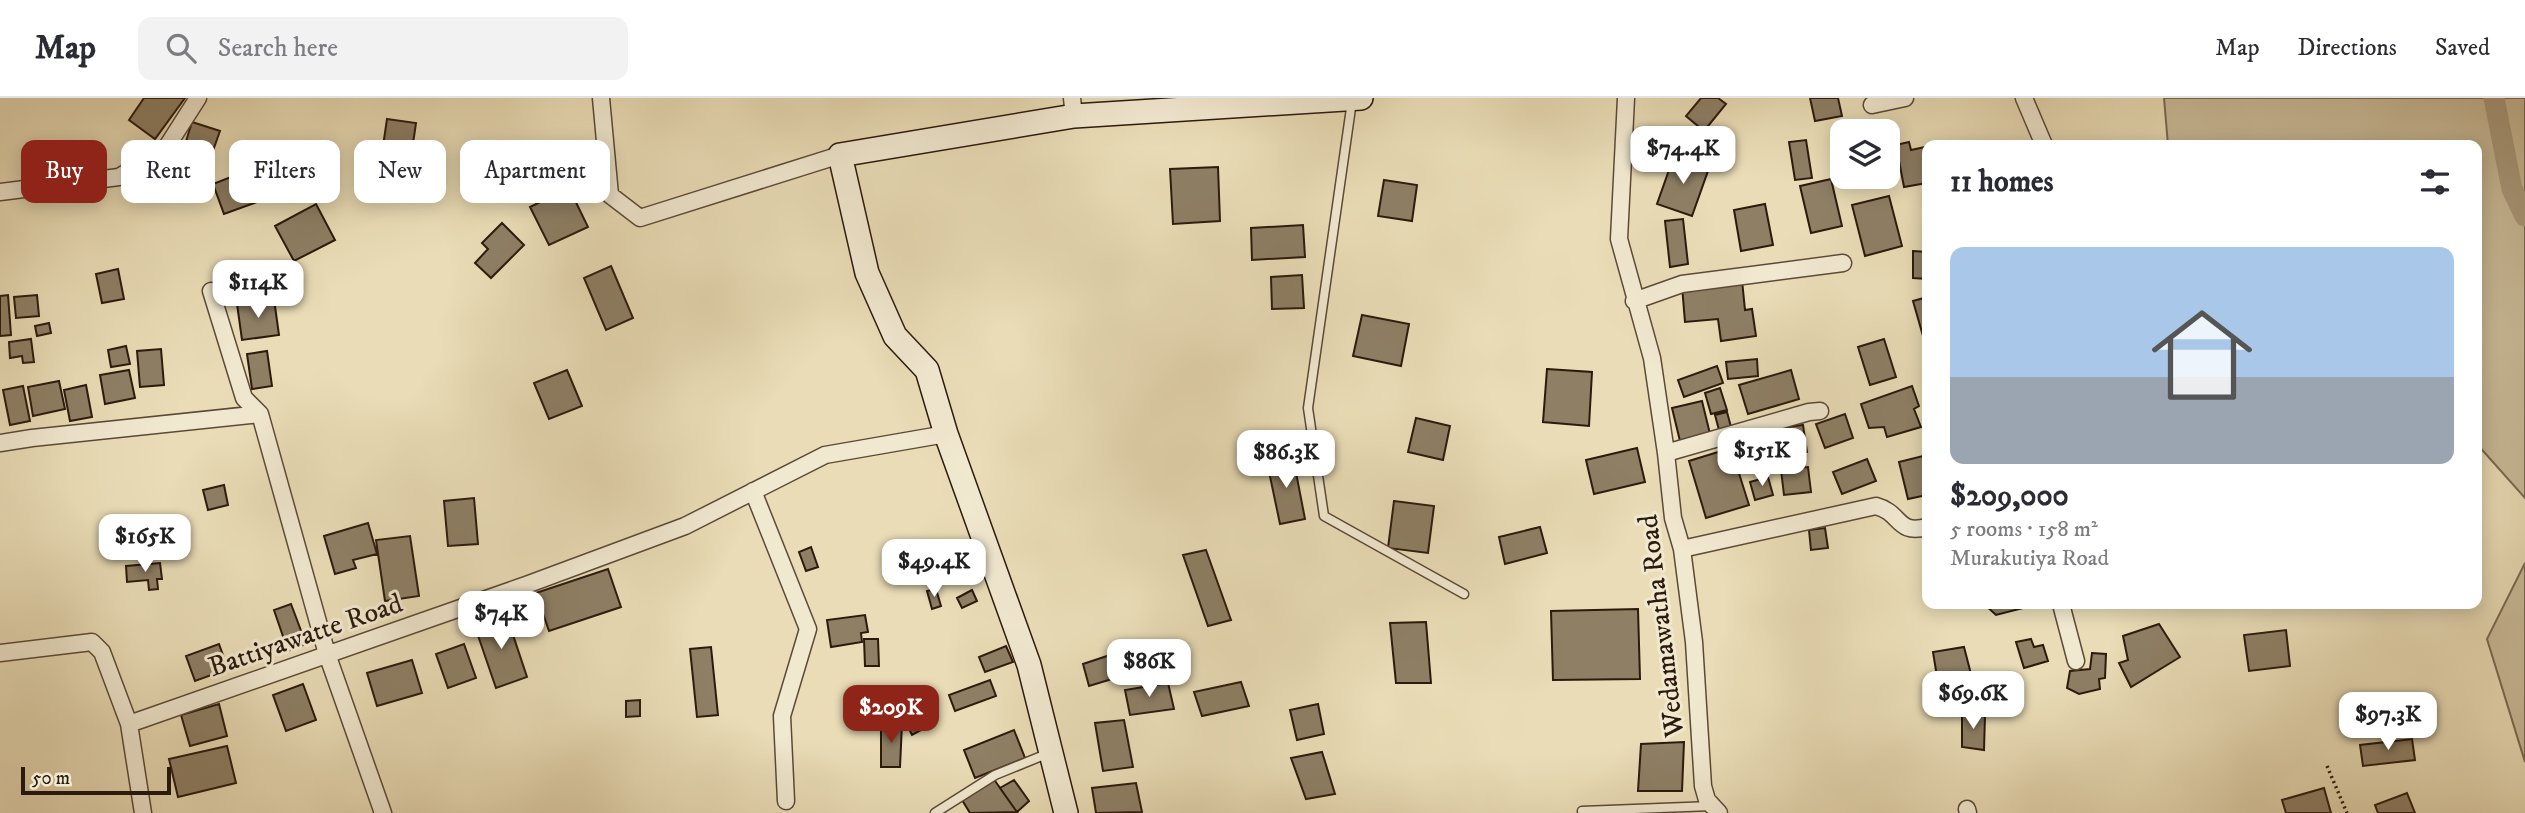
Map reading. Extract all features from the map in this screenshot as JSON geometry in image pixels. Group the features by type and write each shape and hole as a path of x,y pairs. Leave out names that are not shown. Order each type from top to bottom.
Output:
{"street":[{"path":"0,192 119,177 166,148 198,98"},
{"path":"601,98 610,195 640,219 840,155 1073,107 1361,98"},
{"name":"Wedamawatha Road","path":"1626,98 1619,239 1634,301 1652,358 1673,519 1682,549 1694,642 1703,786 1707,800 1716,810"},
{"path":"1872,105 1905,98"},
{"path":"2024,98 2042,140"},
{"path":"840,155 867,273 895,336 928,370 946,434 1029,665 1066,813"},
{"path":"1634,301 1682,285 1843,263"},
{"path":"211,291 244,398 260,414 327,654 383,813"},
{"path":"1666,453 1820,411"},
{"path":"0,443 260,414"},
{"name":"Battiyawatte Road","path":"129,724 526,585 685,526 825,455 946,434"},
{"path":"753,491 807,629 782,716 786,801"},
{"path":"1682,549 1875,506 1888,509 1904,527 1915,530 1922,528"},
{"path":"2063,609 2076,661"},
{"path":"0,653 92,642 102,652 129,724 143,813"}],"lane":[{"path":"1353,99 1308,408 1324,516 1464,594"},
{"path":"935,813 995,775 1051,751"},
{"path":"1582,811 1716,810"}],"path":[{"path":"2327,766 2347,813"}],"shaded area":[{"path":"2164,98 2525,98 2525,498 2482,450 2482,140 2168,140"},
{"path":"2525,563 2525,762 2487,639"}],"building":[{"path":"144,98 185,98 155,139 129,120"},
{"path":"1701,98 1718,98 1726,104 1704,131 1686,116"},
{"path":"1810,98 1838,98 1842,116 1815,121"},
{"path":"387,119 416,123 414,140 384,140"},
{"path":"192,122 220,131 215,145 215,140 186,140"},
{"path":"1806,140 1812,178 1795,180 1789,142"},
{"path":"1909,142 1911,150 1922,148 1922,184 1904,187 1900,144"},
{"path":"1674,156 1709,168 1692,216 1657,204"},
{"path":"1218,167 1220,221 1173,224 1170,169"},
{"path":"229,178 229,203 254,203 224,214 215,183"},
{"path":"1830,179 1830,189 1833,189 1842,226 1811,233 1800,186"},
{"path":"1384,180 1417,185 1412,221 1378,216"},
{"path":"1889,196 1902,246 1865,256 1852,205"},
{"path":"538,203 576,203 588,227 549,245 530,207"},
{"path":"316,204 335,240 294,261 275,226"},
{"path":"1765,204 1773,245 1741,251 1734,210"},
{"path":"1683,219 1688,264 1670,267 1665,221"},
{"path":"502,223 524,245 491,278 475,263 488,249 482,243"},
{"path":"1303,225 1305,257 1252,260 1251,228"},
{"path":"1913,251 1922,252 1922,279 1913,278"},
{"path":"611,266 633,318 606,330 584,278"},
{"path":"118,269 124,299 102,303 96,274"},
{"path":"1302,275 1304,308 1272,309 1271,277"},
{"path":"1742,280 1745,310 1752,309 1756,336 1721,341 1718,319 1685,322 1682,286"},
{"path":"8,295 11,335 0,336 0,296"},
{"path":"37,295 39,316 16,318 14,297"},
{"path":"1922,298 1922,332 1913,301"},
{"path":"274,299 279,335 242,340 237,304"},
{"path":"1362,315 1409,324 1401,366 1353,356"},
{"path":"49,323 51,333 37,336 35,326"},
{"path":"31,339 34,362 23,363 22,356 10,358 9,342"},
{"path":"1884,339 1896,377 1870,385 1858,347"},
{"path":"126,346 130,364 111,367 108,350"},
{"path":"161,349 164,385 140,387 137,351"},
{"path":"267,351 272,386 252,389 247,354"},
{"path":"1757,359 1758,376 1728,379 1726,362"},
{"path":"1717,366 1723,383 1684,397 1678,380"},
{"path":"1547,369 1592,372 1589,426 1543,422"},
{"path":"129,370 135,398 105,404 100,375"},
{"path":"567,370 582,406 549,419 534,383"},
{"path":"1791,370 1799,399 1748,414 1739,385"},
{"path":"59,381 65,409 33,416 28,387"},
{"path":"86,385 92,417 70,421 64,390"},
{"path":"23,386 30,421 10,425 3,390"},
{"path":"1912,386 1919,406 1914,409 1921,427 1887,437 1884,427 1869,428 1861,404"},
{"path":"1720,388 1727,410 1711,414 1705,393"},
{"path":"1702,401 1710,434 1680,441 1672,408"},
{"path":"1727,412 1731,427 1719,430 1715,415"},
{"path":"1845,414 1853,438 1825,448 1816,424"},
{"path":"1416,418 1450,426 1443,460 1408,452"},
{"path":"1803,425 1807,452 1779,456 1775,429"},
{"path":"1637,448 1645,482 1594,494 1586,460"},
{"path":"1731,448 1749,505 1706,518 1689,461"},
{"path":"1769,451 1773,463 1749,471 1745,459"},
{"path":"1922,456 1922,496 1908,499 1899,462"},
{"path":"1293,457 1305,519 1280,524 1267,462"},
{"path":"1867,459 1876,481 1842,494 1833,472"},
{"path":"1808,467 1811,492 1784,495 1781,470"},
{"path":"1768,477 1773,495 1755,500 1750,482"},
{"path":"224,485 228,505 208,510 203,490"},
{"path":"474,498 478,544 448,546 444,501"},
{"path":"1394,501 1434,506 1428,553 1388,548"},
{"path":"368,523 377,554 353,560 356,568 335,574 324,536"},
{"path":"1540,527 1547,553 1505,564 1499,537"},
{"path":"1825,528 1828,548 1811,550 1809,530"},
{"path":"410,536 419,596 385,601 376,540"},
{"path":"811,547 818,567 806,571 799,552"},
{"path":"1206,550 1231,620 1208,626 1183,555"},
{"path":"160,563 162,579 157,579 158,589 149,590 148,580 127,582 126,566"},
{"path":"608,569 621,607 549,631 536,593"},
{"path":"936,589 941,606 932,609 927,591"},
{"path":"972,590 977,601 962,608 957,598"},
{"path":"291,604 306,644 288,651 274,610"},
{"path":"1638,609 1640,679 1553,680 1551,611"},
{"path":"1989,609 2019,609 1996,615"},
{"path":"506,614 527,677 496,688 474,624"},
{"path":"865,615 868,632 861,633 862,642 831,647 827,620"},
{"path":"1426,622 1431,683 1396,683 1390,623"},
{"path":"2159,624 2180,657 2131,687 2119,663 2128,660 2123,636"},
{"path":"2286,630 2290,666 2249,671 2244,635"},
{"path":"864,639 878,639 879,666 865,666"},
{"path":"2031,639 2034,647 2043,645 2048,661 2024,668 2016,642"},
{"path":"219,644 228,669 195,681 186,656"},
{"path":"464,644 476,678 448,688 436,654"},
{"path":"1006,646 1013,662 985,672 979,657"},
{"path":"711,647 718,715 697,717 690,649"},
{"path":"1964,647 1972,678 1938,683 1933,652"},
{"path":"1128,649 1135,672 1089,686 1083,664"},
{"path":"2092,653 2106,654 2105,678 2099,679 2100,689 2079,694 2067,688 2070,671 2090,669"},
{"path":"412,660 422,693 377,706 367,673"},
{"path":"990,680 996,696 955,711 949,695"},
{"path":"1241,682 1249,706 1202,716 1194,692"},
{"path":"1168,683 1174,709 1130,715 1125,690"},
{"path":"303,684 316,720 286,731 273,695"},
{"path":"640,700 640,716 626,717 626,701"},
{"path":"219,704 227,736 190,746 181,715"},
{"path":"1318,704 1324,734 1297,740 1290,710"},
{"path":"930,711 936,722 912,735 906,723"},
{"path":"1962,714 1985,715 1984,750 1962,747"},
{"path":"1124,720 1133,767 1103,771 1095,723"},
{"path":"881,723 902,723 900,767 881,767"},
{"path":"1014,730 1025,758 975,778 964,750"},
{"path":"2412,739 2415,760 2363,766 2360,745"},
{"path":"1684,742 1682,791 1638,791 1641,744"},
{"path":"227,746 236,783 178,797 169,759"},
{"path":"1322,752 1335,794 1306,799 1291,758"},
{"path":"993,778 1017,812 970,813 962,800"},
{"path":"1014,780 1029,801 1017,812 1000,788"},
{"path":"1136,783 1142,812 1096,813 1092,788"},
{"path":"2324,788 2331,813 2286,813 2282,800"},
{"path":"2407,793 2415,813 2378,813 2375,805"}],"waterway":[{"path":"2494,98 2512,189 2525,216"}]}
